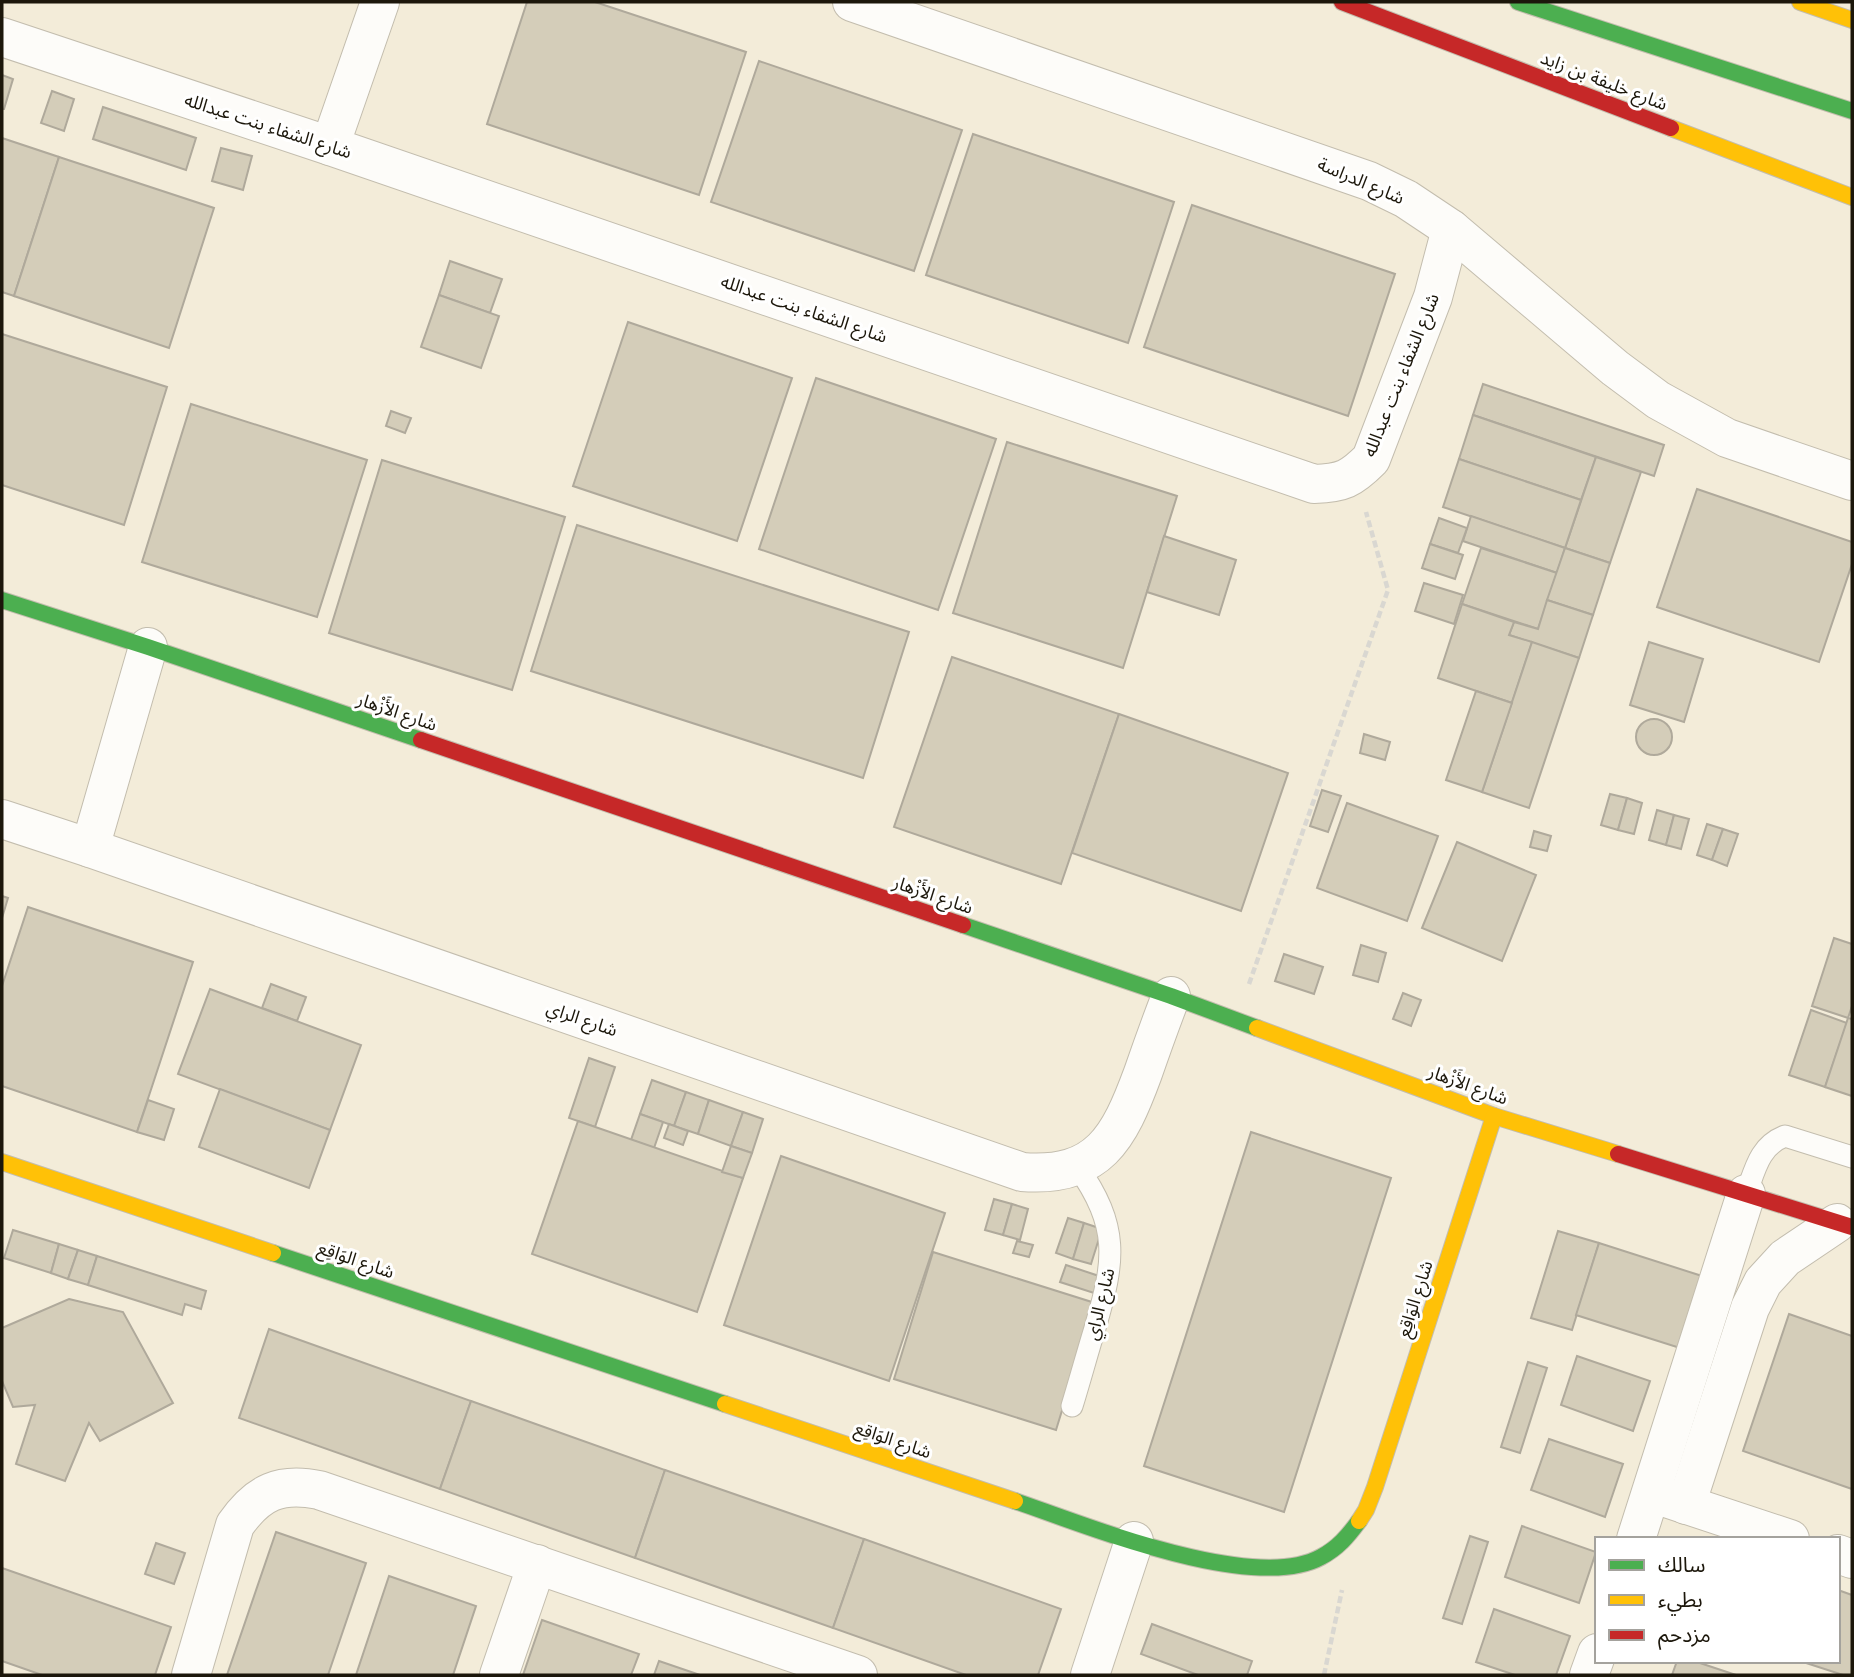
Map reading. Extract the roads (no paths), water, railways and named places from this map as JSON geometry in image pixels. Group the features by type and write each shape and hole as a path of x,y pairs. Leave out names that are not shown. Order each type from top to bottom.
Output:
{"main road":[{"name":"شارع خليفة بن زايد","path":"1342,2 1852,197"},
{"path":"1518,2 1852,111"},
{"path":"1800,2 1852,20"},
{"name":"شارع الأَزْهار","path":"2,600 148,647 1171,996 1494,1116 1845,1225"},
{"name":"شارع الوَاقِع","path":"2,1162 1134,1541 1219,1565 1279,1570 1305,1564 1329,1552 1348,1537 1365,1513 1494,1116"}],"street":[{"path":"330,146 380,2"},
{"name":"شارع الدراسة","path":"852,2 1369,181 1406,199 1451,229 1615,368 1658,400 1727,438 1852,481"},
{"name":"شارع الشفاء بنت عبدالله","path":"2,37 330,146 1314,484 1336,483 1356,474 1371,459 1433,298 1451,229"},
{"path":"90,848 148,647"},
{"name":"شارع الراي","path":"2,819 1022,1171 1041,1173 1077,1166 1096,1155 1112,1139 1124,1121 1171,996"},
{"path":"1669,1499 1746,1194"},
{"path":"1638,1537 1669,1499 1763,1282 1785,1258 1845,1225"},
{"path":"191,1675 235,1525 257,1499 286,1487 303,1487 319,1490 537,1564 806,1667 858,1675"},
{"path":"1669,1499 1784,1537"},
{"path":"1090,1675 1134,1541"},
{"path":"499,1675 537,1564"},
{"path":"1589,1675 1595,1658"}],"lane":[{"path":"1746,1194 1765,1149 1774,1140 1785,1136 1852,1157"},
{"name":"شارع الراي","path":"1072,1406 1107,1286 1111,1261 1103,1210 1092,1187 1077,1166"}]}
